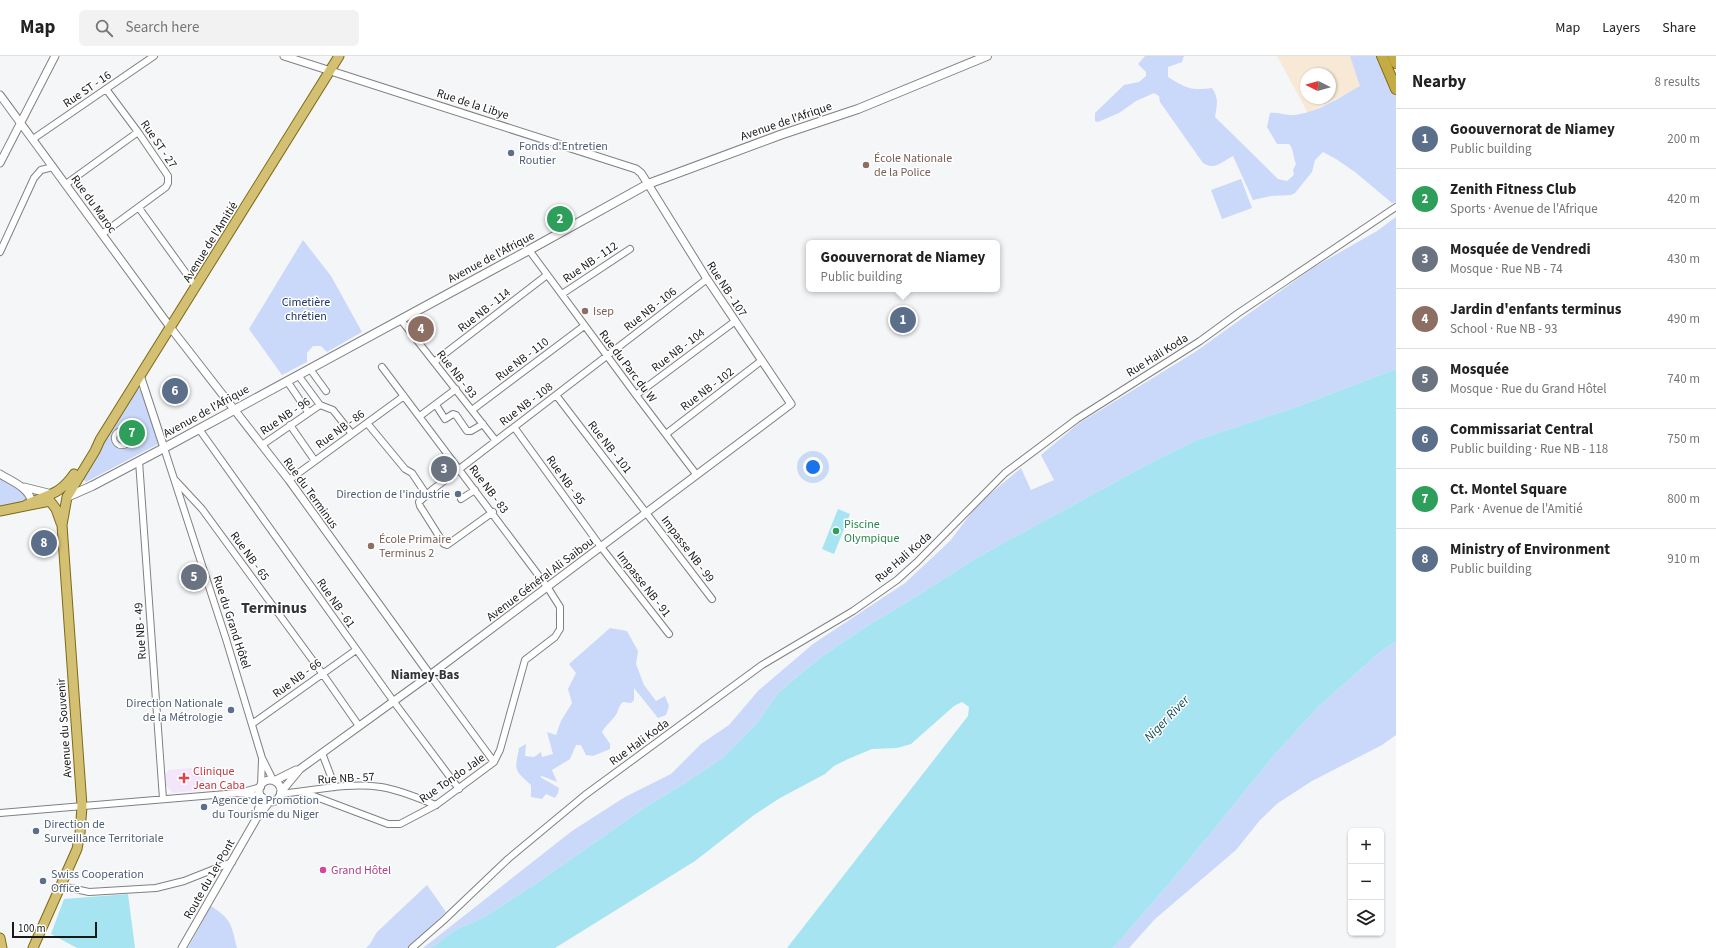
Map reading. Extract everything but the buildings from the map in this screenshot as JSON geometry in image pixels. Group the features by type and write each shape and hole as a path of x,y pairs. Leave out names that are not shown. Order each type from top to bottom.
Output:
{"highway":[{"path":"1382,56 1396,89"},
{"path":"1393,56 1396,63"}],"main road":[{"name":"Avenue de l'Amitié","path":"67,497 140,375 340,56"},
{"name":"Avenue de l'Afrique","path":"67,497 140,461 530,250 648,184 780,135 858,109 987,56"},
{"name":"Avenue de l'Amitié","path":"52,499 67,484 91,449 100,440"},
{"path":"0,511 67,497"},
{"name":"Avenue du Souvenir","path":"33,948 75,857 79,843 82,806 62,525 67,497"},
{"path":"0,516 33,509 52,499"},
{"path":"52,499 62,525"},
{"path":"0,938 2,948"}],"street":[{"path":"0,162 55,56"},
{"name":"Rue ST - 16","path":"33,139 154,56"},
{"name":"Rue de la Libye","path":"284,56 630,166 641,173 648,184"},
{"name":"Rue ST - 27","path":"102,234 166,187 169,179 138,132 106,89"},
{"name":"Rue du Maroc","path":"0,96 66,184 170,328"},
{"path":"66,184 138,132"},
{"path":"0,252 34,178 41,170 53,167"},
{"name":"Rue NB - 107","path":"648,184 706,279 791,404"},
{"name":"Rue Hali Koda","path":"412,948 444,920 508,859 585,795 762,665 853,611 897,580 926,554 1005,474 1077,418 1200,341 1237,314 1396,207"},
{"path":"139,208 196,287"},
{"name":"Rue NB - 112","path":"562,294 630,249"},
{"name":"Rue du Parc du W","path":"530,250 606,356 696,474"},
{"name":"Rue NB - 114","path":"434,362 548,275"},
{"name":"Rue NB - 106","path":"606,356 706,279"},
{"name":"Rue NB - 93","path":"401,320 496,441"},
{"name":"Rue NB - 104","path":"636,395 734,322"},
{"name":"Rue NB - 110","path":"472,410 584,326"},
{"name":"Rue du Terminus","path":"170,328 262,445 430,675"},
{"name":"Rue NB - 108","path":"493,512 446,545 419,504 420,500 426,494 606,356"},
{"name":"Rue NB - 102","path":"666,434 761,361"},
{"name":"Rue NB - 83","path":"382,367 493,512 548,588"},
{"path":"310,369 326,391"},
{"path":"140,375 164,448"},
{"path":"298,375 320,405 333,410 352,434"},
{"path":"287,381 308,412"},
{"path":"420,416 456,389"},
{"name":"Rue NB - 101","path":"556,395 646,513"},
{"name":"Rue NB - 86","path":"288,480 404,396"},
{"name":"Avenue Général Ali Saibou","path":"274,781 300,769 394,702 548,588 696,474 791,404"},
{"name":"Rue NB - 96","path":"262,445 320,405"},
{"path":"436,405 445,419 453,414 456,415 469,432 483,424"},
{"path":"367,423 405,469 412,473 426,494"},
{"path":"290,425 315,461"},
{"name":"Rue NB - 95","path":"514,427 602,547"},
{"name":"Rue NB - 61","path":"199,429 356,650 459,789"},
{"name":"Rue du Grand Hôtel","path":"164,448 262,758 274,781"},
{"name":"Rue NB - 49","path":"140,461 163,799"},
{"path":"0,474 20,485 52,499"},
{"name":"Rue NB - 65","path":"175,480 202,509 359,726"},
{"path":"20,485 28,493 29,504"},
{"path":"461,499 476,490"},
{"name":"Impasse NB - 99","path":"646,513 712,598"},
{"name":"Impasse NB - 91","path":"602,547 669,634"},
{"name":"Rue Tondo Jale","path":"281,793 303,792 388,824 400,824 436,805 459,789 494,762 500,750 525,660 555,637 560,629 560,607 548,588"},
{"name":"Rue NB - 66","path":"252,724 356,650"},
{"path":"430,675 494,762"},
{"path":"322,753 335,787"},
{"name":"Rue du Grand Hôtel","path":"261,786 262,758"},
{"name":"Avenue Général Ali Saibou","path":"281,793 300,769"},
{"path":"0,813 238,793 261,786 266,781 274,781 280,785 281,793 277,800 270,802 262,797 238,793"},
{"path":"261,786 260,792 262,797"},
{"name":"Rue NB - 57","path":"303,792 335,787 380,787 392,789 436,805"},
{"name":"Route du 1er Pont","path":"182,948 254,821 262,797"},
{"name":"Route du 1er Pont","path":"254,821 270,802"},
{"path":"61,886 89,892 156,888 184,881 232,862"}],"shaded area":[{"path":"1277,56 1350,56 1361,86 1336,99 1336,68 1300,68 1300,98"},
{"path":"1303,104 1326,104 1308,113"},
{"name":"Clinique Jean Caba","path":"202,767 206,790 173,793 165,784 165,773 168,772 168,770"}],"green space":[{"path":"1145,56 1184,56 1182,62 1168,67 1168,77 1189,88 1212,88 1217,98 1215,117 1278,179 1287,181 1294,175 1293,170 1296,164 1293,151 1289,144 1277,144 1267,127 1270,113 1295,115 1312,111 1329,104 1336,104 1336,100 1360,86 1350,56 1379,56 1396,96 1396,202 1392,203 1355,172 1323,152 1315,160 1312,172 1295,193 1291,195 1271,196 1253,200 1233,156 1215,166 1203,163 1160,102 1159,96 1154,93 1136,101 1119,113 1098,122 1095,121 1095,113 1124,85 1139,82 1146,76 1146,72 1138,64"},
{"path":"1241,179 1252,208 1222,219 1211,190"},
{"path":"1396,217 1396,369 1299,406 1197,440 1154,461 978,557 867,626 821,657 778,693 758,722 724,757 647,806 534,885 481,919 457,929 431,948 423,948 572,831 625,797 671,774 701,744 729,725 758,691 813,644 905,583 950,541 978,504 1021,468 1031,490 1054,480 1041,455 1078,424 1195,352 1314,267 1377,231"},
{"name":"Cimetière chrétien","path":"303,240 331,276 362,332 327,352 321,346 313,346 307,353 307,362 282,375 249,329"},
{"path":"136,389 142,390 158,444 86,482 82,478"},
{"path":"0,476 23,489 30,500 0,508"},
{"path":"610,628 627,631 638,651 636,664 644,685 656,701 665,696 669,706 666,715 658,718 634,688 634,700 631,703 622,703 615,716 602,732 610,744 610,749 593,756 586,755 581,745 576,745 570,759 552,770 557,782 542,776 540,777 559,788 555,798 546,794 542,799 531,797 531,785 521,776 516,766 519,748 526,744 525,756 534,757 541,752 542,757 553,754 547,732 556,735 561,721 572,703 568,689 576,673 569,664"},
{"path":"1396,641 1396,735 1382,745 1312,781 1278,803 1260,820 1236,850 1155,919 1129,948 1113,948 1179,872 1275,754 1319,706 1380,652"},
{"path":"427,885 446,912 410,948 366,948 377,932"},
{"path":"211,906 223,915 230,923 237,948 188,948"}],"water":[{"name":"Niger River","path":"1396,369 1396,641 1380,652 1319,706 1275,754 1179,872 1113,948 787,948 968,716 969,707 962,702 954,706 911,744 897,748 872,749 834,766 825,774 780,798 754,815 695,861 555,948 431,948 457,929 481,919 534,885 647,806 724,757 758,722 778,693 821,657 867,626 978,557 1154,461 1197,440 1299,406"},
{"name":"Piscine Olympique","path":"838,509 850,514 834,554 822,549"},
{"path":"128,894 135,948 77,948 51,934 64,899"}],"place":[{"name":"Fonds d'Entretien Routier","path":"511,153"},
{"name":"École Nationale de la Police","path":"866,165"},
{"name":"Zenith Fitness Club","path":"560,219"},
{"name":"Isep","path":"585,311"},
{"name":"Goouvernorat de Niamey","path":"903,320"},
{"name":"Jardin d'enfants terminus","path":"421,329"},
{"name":"Commissariat Central","path":"175,391"},
{"name":"Ct. Montel Square","path":"132,433"},
{"name":"Mosquée de Vendredi","path":"444,469"},
{"name":"Direction de l'industrie","path":"458,494"},
{"name":"Piscine Olympique","path":"836,531"},
{"name":"Ministry of Environment","path":"44,543"},
{"name":"École Primaire Terminus 2","path":"371,546"},
{"name":"Mosquée","path":"194,577"},
{"name":"Direction Nationale de la Métrologie","path":"231,710"},
{"name":"Clinique Jean Caba","path":"184,778"},
{"name":"Agence de Promotion du Tourisme du Niger","path":"204,807"},
{"name":"Direction de Surveillance Territoriale","path":"36,831"},
{"name":"Grand Hôtel","path":"323,870"},
{"name":"Swiss Cooperation Office","path":"43,881"}],"district":[{"name":"Terminus","path":"274,607"},
{"name":"Niamey-Bas","path":"425,674"}]}
